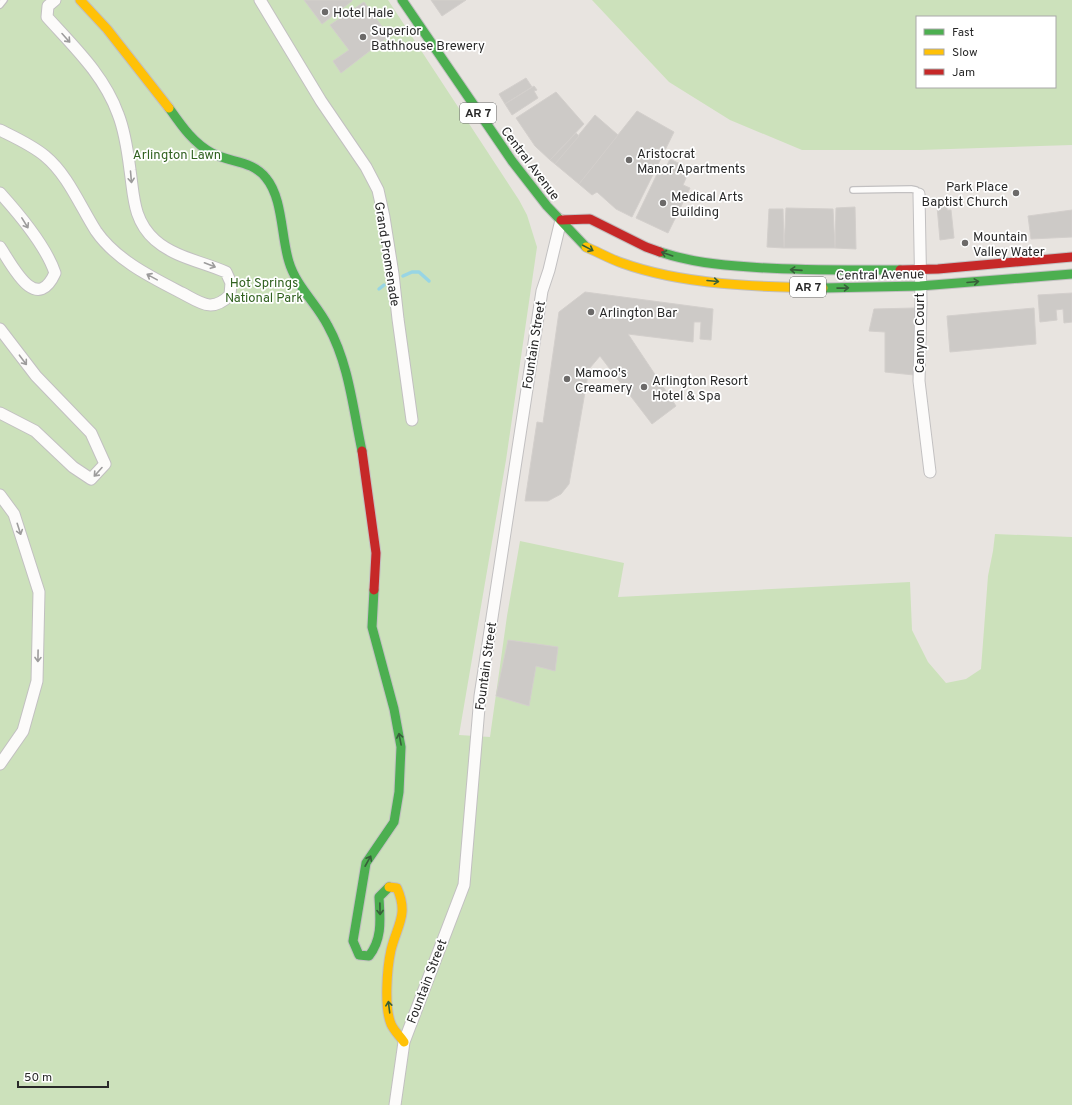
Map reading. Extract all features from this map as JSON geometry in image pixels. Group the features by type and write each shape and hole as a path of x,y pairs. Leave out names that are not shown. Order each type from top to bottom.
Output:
{"street":[{"path":"0,130 44,155 61,174 97,232 122,257 158,280 208,306 222,303 230,295 231,283 226,272 171,251 155,240 142,224 133,203 130,169 118,114 97,72 46,17 48,6 55,0"},
{"path":"80,0 117,41 146,77 180,125 196,141 213,154 249,164 266,177 274,190 289,263 309,299 328,325 343,358 363,456 376,553 372,627 394,709 402,748 399,792 394,822 366,863 353,940 359,955 369,956 377,948 380,933 380,897 390,886 398,888 403,898 403,920 391,950 387,994 391,1024 404,1042"},
{"name":"Grand Promenade","path":"260,0 321,101 366,167 378,190 393,274 412,420"},
{"name":"Central Avenue","path":"402,0 512,161 547,206 583,246 622,263 658,273 700,280 783,287 835,288 920,286 1072,274"},
{"path":"0,193 20,215 52,264 55,273 51,281 44,288 35,289 25,284 0,247"},
{"name":"Canyon Court","path":"919,194 919,381 930,472"},
{"name":"Central Avenue","path":"561,220 590,219 646,247 678,258 712,264 813,271 920,269 957,268 1072,256"},
{"name":"Fountain Street","path":"394,1105 404,1042 464,885 480,696 542,291 549,270 561,220"},
{"path":"0,329 36,376 92,433 105,464 91,479 74,467 35,431 0,413"},
{"path":"0,495 14,514 39,592 37,681 23,731 0,764"}],"lane":[{"path":"0,5 4,0"},
{"path":"853,190 911,189 916,190 919,194"}],"green space":[{"name":"Hot Springs National Park","path":"0,0 388,0 519,200 527,215 537,247 506,460 459,735 490,737 507,616 520,541 624,563 618,597 910,582 912,630 928,662 946,683 966,679 981,669 988,576 995,534 1072,537 1072,1105 0,1105"},
{"path":"592,0 1072,0 1072,145 920,150 802,150 730,120 669,82"}],"building":[{"name":"Hotel Hale","path":"304,0 352,0 352,1 322,24"},
{"path":"431,0 466,0 442,16"},
{"name":"Superior Bathhouse Brewery","path":"364,2 389,36 341,73 333,61 349,50 330,25"},
{"path":"526,78 532,87 505,104 499,94"},
{"path":"534,86 537,90 534,91 538,98 512,115 505,104"},
{"path":"556,92 584,124 550,160 535,146 516,118"},
{"name":"Aristocrat Manor Apartments","path":"637,111 674,132 632,217 616,209 597,192 592,195 579,184"},
{"path":"595,115 618,135 579,184 555,164"},
{"path":"576,133 579,136 555,164 550,160"},
{"name":"Medical Arts Building","path":"670,159 690,169 683,185 690,188 668,233 636,218 658,172 663,174"},
{"path":"947,204 947,210 951,210 954,238 940,240 937,206"},
{"path":"855,207 856,249 835,248 836,208"},
{"path":"786,208 833,209 835,248 784,248"},
{"path":"769,209 783,209 784,248 767,247"},
{"path":"1072,210 1072,237 1031,239 1028,216"},
{"name":"Arlington Resort Hotel & Spa","path":"585,292 713,309 711,340 700,339 701,322 694,322 693,342 628,334 676,406 652,424 600,356 589,369 569,484 561,494 548,501 525,501 537,422 543,423 559,312"},
{"path":"1072,293 1072,322 1064,323 1063,309 1056,310 1057,320 1040,322 1038,295"},
{"path":"915,308 914,375 885,372 885,332 869,331 874,309"},
{"path":"1034,308 1036,344 950,352 947,316"},
{"path":"508,640 558,647 555,671 536,666 529,706 496,696"}],"waterway":[{"path":"403,276 412,272 419,272 429,281"},
{"path":"379,289 384,285"}],"traffic: fast":[{"path":"402,0 512,161 547,206 586,247"},
{"path":"169,108 188,133 205,149 219,156 254,168 260,172 272,186 279,207 286,252 292,271 328,326 341,356 350,387 362,451"},
{"path":"660,252 693,261 738,266 806,270 900,270"},
{"path":"823,288 920,286 1072,274"},
{"path":"374,590 372,627 394,709 401,747 399,792 394,822 366,863 353,941 359,955 369,956 377,942 380,928 379,897 389,887"}],"traffic: slow":[{"path":"80,0 107,29 169,108"},
{"path":"586,247 613,260 670,276 721,283 773,287 823,288"},
{"path":"389,887 397,888 402,906 402,913 391,950 387,977 387,1008 391,1024 404,1042"}],"traffic: jam":[{"path":"561,220 590,219 646,247 660,252"},
{"path":"900,270 938,269 1072,257"},
{"path":"362,451 376,553 374,590"}],"place":[{"name":"Hotel Hale","path":"325,12"},
{"name":"Superior Bathhouse Brewery","path":"363,37"},
{"name":"Aristocrat Manor Apartments","path":"629,160"},
{"name":"Park Place Baptist Church","path":"1016,193"},
{"name":"Medical Arts Building","path":"663,203"},
{"name":"Mountain Valley Water","path":"965,243"},
{"name":"Arlington Bar","path":"591,312"},
{"name":"Mamoo's Creamery","path":"567,379"},
{"name":"Arlington Resort Hotel & Spa","path":"644,387"}],"park label":[{"name":"Arlington Lawn","path":"177,154"}]}
